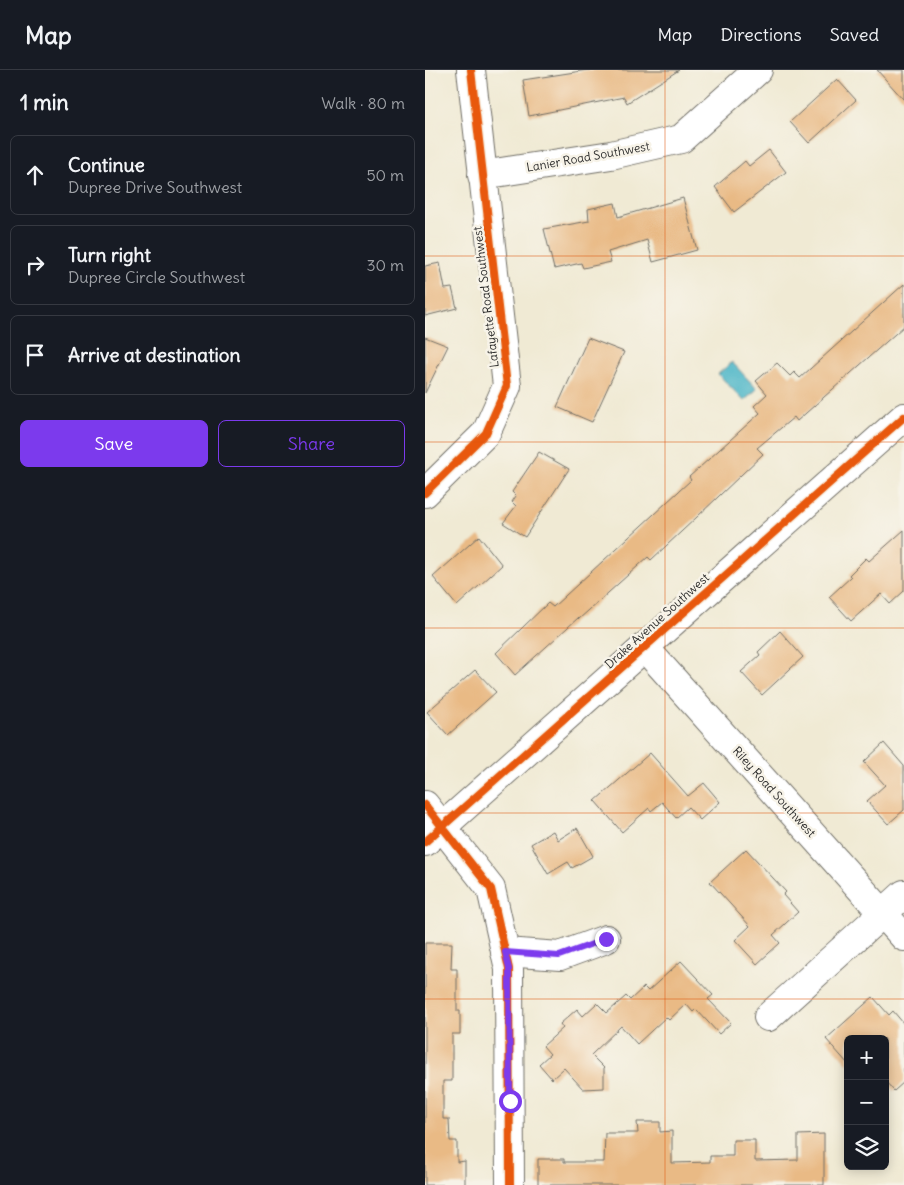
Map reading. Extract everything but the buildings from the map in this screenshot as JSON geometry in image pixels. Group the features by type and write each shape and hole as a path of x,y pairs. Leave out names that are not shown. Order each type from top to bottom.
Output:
{"street":[{"name":"Lafayette Road Southwest","path":"425,493 486,433 507,386 471,70"},
{"name":"Lanier Road Southwest","path":"482,175 611,156 681,139 758,70"},
{"name":"Drake Avenue Southwest","path":"434,835 904,417"},
{"name":"Riley Road Southwest","path":"644,647 904,937"},
{"path":"425,805 434,835 491,889 509,969 510,1185"},
{"path":"768,1017 904,894"},
{"path":"505,952 559,956 606,939"}],"water":[{"path":"732,362 757,389 744,401 718,374"}],"cycle path":[{"path":"425,493 486,433 507,386 471,70"},
{"path":"425,842 904,417"},
{"path":"425,805 491,889 509,969 510,1185"}],"route":[{"path":"510,1101 509,969 505,952 559,956 606,939"}]}
